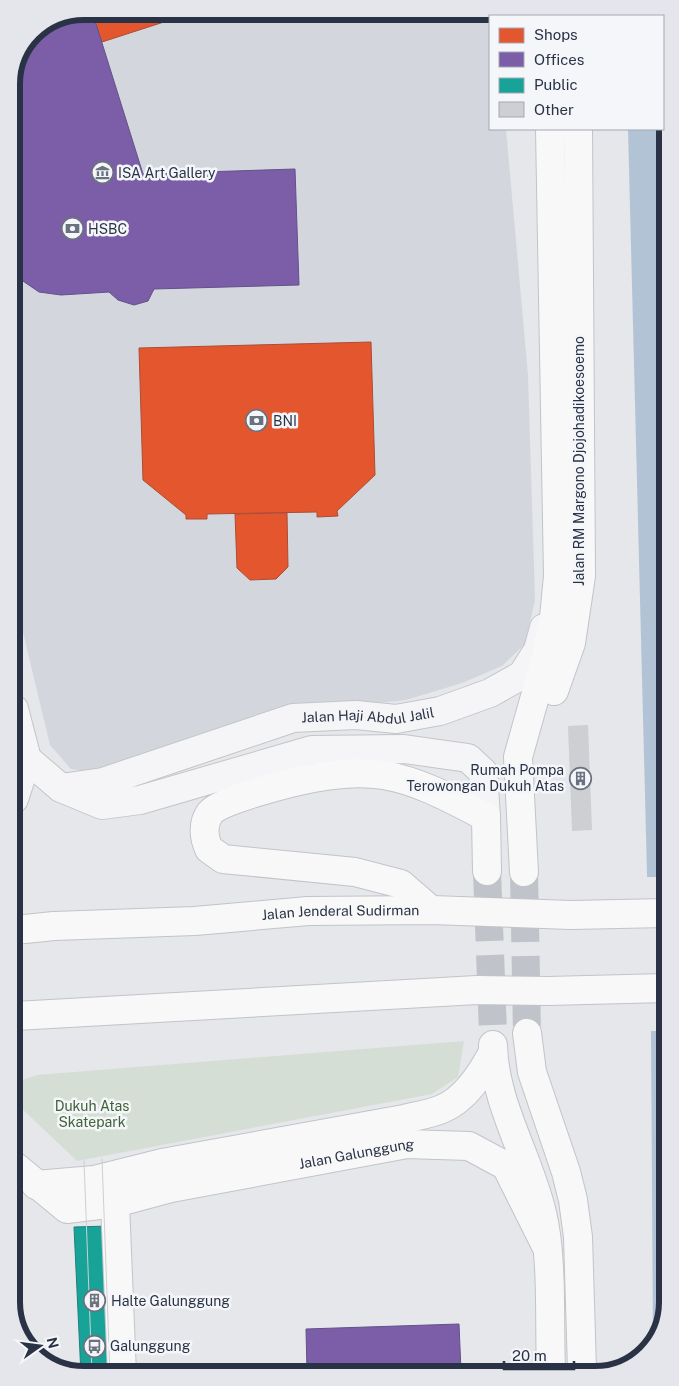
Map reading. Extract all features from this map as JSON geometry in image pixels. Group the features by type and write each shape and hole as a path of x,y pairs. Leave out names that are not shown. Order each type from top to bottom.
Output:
{"main road":[{"name":"Jalan RM Margono Djojohadikoesoemo","path":"519,795 518,757 546,661 554,617 558,576 550,130"},
{"name":"Jalan RM Margono Djojohadikoesoemo","path":"519,795 531,754 571,642 582,576 578,130"},
{"path":"431,910 401,884 355,872 223,858 209,849 204,832 206,820 215,809 227,802 324,776 347,774 381,775 413,782 486,817 487,870"},
{"path":"519,795 524,872"},
{"name":"Jalan Jenderal Sudirman","path":"20,929 54,926 195,921 308,911 431,910 571,915 659,913"},
{"path":"20,1016 468,991 659,988"},
{"path":"527,1033 532,1072 566,1172 573,1200 578,1237 582,1366"},
{"name":"Jalan Galunggung","path":"20,1171 67,1209 111,1190 162,1163 404,1119 442,1109 458,1098 474,1083 493,1043 499,1086 534,1180 543,1215 547,1248 550,1366"},
{"name":"Jalan Galunggung","path":"111,1190 171,1188 407,1144 468,1146 506,1166 547,1248"},
{"path":"111,1190 122,1366"}],"street":[{"name":"Jalan Haji Abdul Jalil","path":"61,788 103,782 293,718 356,715 396,719 440,711 490,693 522,675 538,650 558,576 581,533"},
{"path":"20,733 27,760 20,781"},
{"path":"27,760 61,788 102,806 140,800 312,750 404,749 468,758 483,772 486,817"}],"shaded area":[{"path":"84,20 489,20 489,130 506,130 528,375 535,600 525,644 502,666 462,683 406,700 304,711 95,773 71,769 50,745 20,620 20,80 22,67 31,48 48,31 59,25 71,21"}],"green space":[{"name":"Dukuh Atas Skatepark","path":"464,1041 458,1077 432,1094 77,1161 20,1107 20,1081 37,1075"}],"water":[{"path":"628,130 659,130 659,1302 658,1315 653,1328 651,1031"}],"pier":[{"path":"645,877 659,877 659,1031 648,1031"}],"building: Shops":[{"path":"94,20 216,20 167,21 102,42"},
{"name":"BNI","path":"371,342 375,475 337,511 338,516 317,517 317,512 207,514 207,519 186,519 186,515 143,480 139,348"},
{"path":"287,513 288,567 276,579 250,580 237,568 235,514"}],"building: Offices":[{"path":"94,20 143,174 295,169 299,285 154,289 148,301 134,305 118,300 109,292 61,295 39,292 20,279 20,80 22,67 31,48 48,31 59,25 71,21"},
{"path":"459,1324 461,1366 307,1366 306,1329"}],"building: Public":[{"name":"Halte Galunggung","path":"109,1226 115,1366 81,1366 74,1227"}],"building: Other":[{"name":"Rumah Pompa Terowongan Dukuh Atas","path":"588,725 592,830 572,831 568,726"}],"tunnel":[{"path":"487,871 493,1034"},
{"path":"524,872 527,1033"}],"tram line":[{"path":"102,1159 110,1366"},
{"path":"84,1161 92,1366"}],"place":[{"name":"ISA Art Gallery","path":"102,173"},
{"name":"HSBC","path":"72,229"},
{"name":"BNI","path":"257,421"},
{"name":"Rumah Pompa Terowongan Dukuh Atas","path":"580,778"},
{"name":"Halte Galunggung","path":"95,1301"},
{"name":"Galunggung","path":"94,1346"}]}
